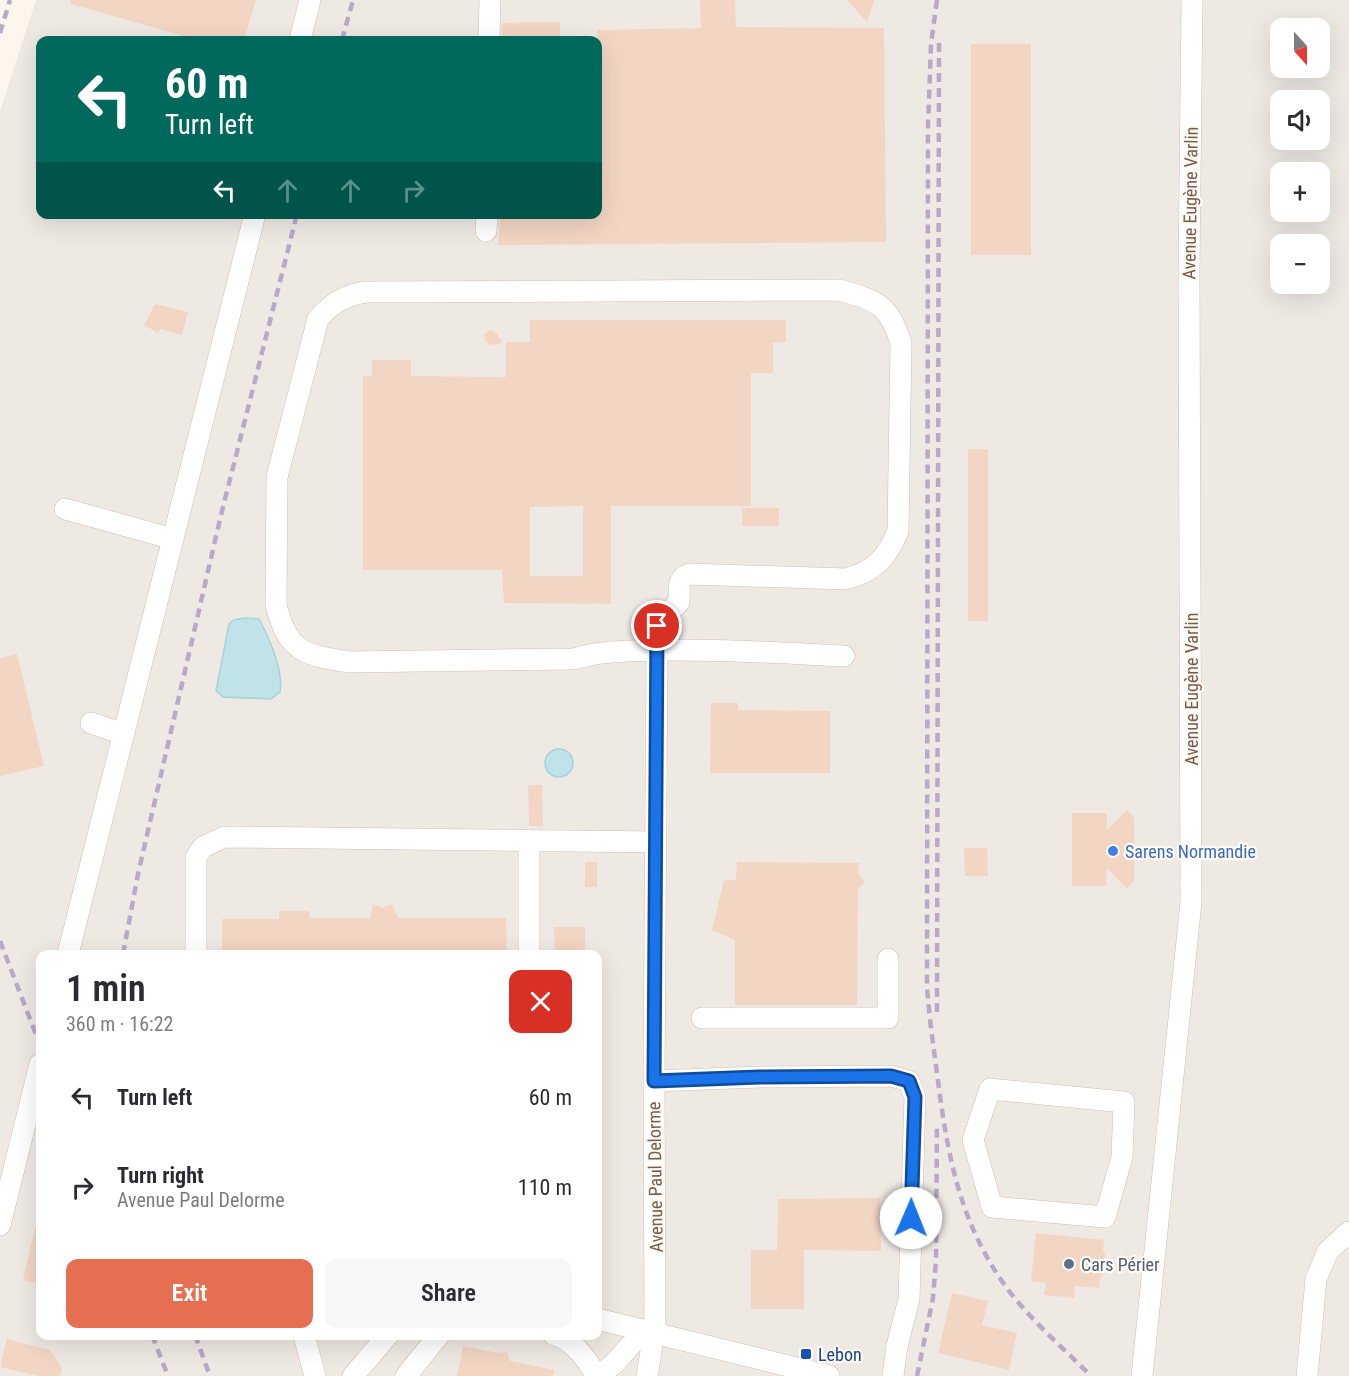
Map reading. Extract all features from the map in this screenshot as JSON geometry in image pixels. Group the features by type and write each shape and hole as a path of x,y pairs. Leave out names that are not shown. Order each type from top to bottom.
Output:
{"street":[{"path":"301,36 310,0"},
{"path":"489,36 490,0"},
{"name":"Avenue Eugène Varlin","path":"1142,1376 1191,902 1189,271 1192,0"},
{"path":"69,950 254,219"},
{"name":"Avenue Paul Delorme","path":"647,1376 654,1081 656,842 657,650 657,626 679,602 680,580 689,574 846,579 869,570 890,551 898,531 901,343 896,326 888,312 871,299 839,290 366,292 339,299 329,307 318,319 277,477 276,605 281,625 291,643 327,659 349,662 573,659 599,652 657,650"},
{"path":"65,509 173,539"},
{"path":"657,650 844,656"},
{"path":"91,723 124,734"},
{"path":"196,950 196,857 203,847 224,837 656,842"},
{"path":"529,840 529,950"},
{"path":"702,1018 888,1018 888,959"},
{"path":"654,1081 891,1076 909,1081 915,1097 909,1299 897,1346 893,1376"},
{"path":"0,1225 36,1080"},
{"path":"990,1089 1124,1102 1122,1157 1106,1217 992,1206 974,1140 990,1089"},
{"path":"1307,1376 1316,1279 1328,1251 1349,1232"},
{"path":"602,1320 829,1376"},
{"path":"565,1340 586,1359 597,1376 614,1364 649,1332"},
{"path":"305,1340 315,1376"},
{"path":"353,1376 384,1340"},
{"path":"406,1376 435,1340"}],"shaded area":[{"path":"36,0 1349,0 1349,1376 0,1376 0,111"}],"water":[{"path":"259,619 275,655 281,684 280,692 271,699 223,697 216,691 229,624 234,620"},
{"path":"559,749 569,753 573,763 569,773 559,777 549,773 545,763 549,753"}],"building":[{"path":"71,0 256,0 245,36 183,36 71,4"},
{"path":"700,0 735,0 736,27 884,28 886,242 498,245 500,219 602,219 602,36 597,36 597,30 701,28"},
{"path":"847,0 874,0 867,22"},
{"path":"560,22 560,36 502,36 502,23"},
{"path":"971,44 1031,44 1031,255 971,255"},
{"path":"155,304 188,312 182,335 160,329 158,333 144,325"},
{"path":"530,320 786,320 786,342 773,343 773,373 751,373 751,506 611,506 611,604 504,603 502,570 363,570 363,376 372,376 372,360 411,360 411,376 506,377 506,342 530,342","holes":["583,506 583,576 530,576 530,507"]},
{"path":"490,330 497,333 502,343 491,345 486,342 484,335"},
{"path":"968,449 988,449 988,621 968,621"},
{"path":"742,508 779,508 779,526 742,526"},
{"path":"17,654 44,766 0,776 0,658"},
{"path":"711,703 738,703 738,710 830,711 830,773 710,773"},
{"path":"528,785 542,785 543,826 529,826"},
{"path":"1127,810 1134,818 1134,881 1127,889 1107,868 1106,886 1072,886 1072,813 1107,813 1107,830"},
{"path":"964,848 987,848 988,876 965,876"},
{"path":"585,862 597,862 597,887 585,887"},
{"path":"737,862 859,863 858,873 865,882 858,890 857,1005 735,1005 735,940 712,930 724,880 736,880"},
{"path":"373,904 382,908 392,904 398,918 506,918 507,950 222,950 222,919 279,919 279,911 309,911 310,918 370,918"},
{"path":"554,927 585,927 585,950 555,950"},
{"path":"880,1198 881,1251 804,1250 804,1309 751,1309 751,1250 777,1250 778,1199"},
{"path":"35,1228 36,1228 36,1283 23,1280"},
{"name":"Cars Périer","path":"1036,1233 1104,1240 1103,1277 1100,1277 1099,1288 1075,1286 1074,1298 1044,1295 1046,1283 1031,1281"},
{"path":"952,1293 988,1301 982,1325 1017,1333 1009,1370 938,1353"},
{"path":"7,1339 50,1350 62,1368 60,1376 38,1376 0,1367"},
{"path":"463,1346 499,1353 507,1351 510,1361 554,1370 553,1376 457,1376"}],"railway":[{"path":"0,33 10,0"},
{"path":"343,36 353,0"},
{"path":"937,0 931,44 928,126 927,987 930,1019 951,1159 958,1187 978,1240 992,1266 1018,1302 1091,1376"},
{"path":"937,1012 939,43"},
{"path":"124,950 138,874 221,515 296,219"},
{"path":"0,941 36,1035"},
{"path":"917,1376 933,1298 936,1260 937,1123"},
{"path":"154,1340 168,1376"},
{"path":"197,1340 210,1376"}],"place":[{"name":"Sarens Normandie","path":"1113,851"},
{"name":"Cars Périer","path":"1069,1264"},
{"name":"Lebon","path":"806,1354"}],"route":[{"path":"657,626 654,1081 891,1076 909,1081 915,1097 911,1218"}]}
